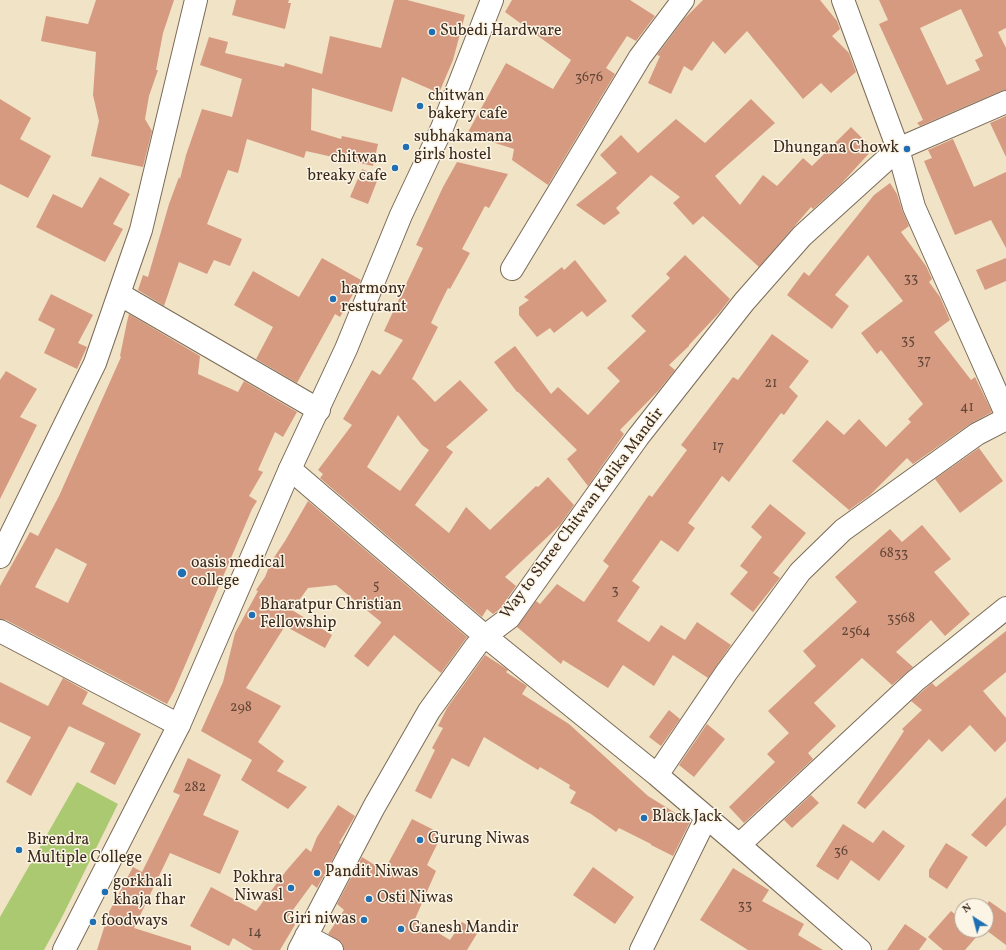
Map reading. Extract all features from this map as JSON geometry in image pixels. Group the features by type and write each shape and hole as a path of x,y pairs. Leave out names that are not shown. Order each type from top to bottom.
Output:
{"street":[{"path":"0,557 95,363 141,230 196,0"},
{"path":"64,950 179,725 290,469 319,410 346,349 401,214 442,128 492,0"},
{"path":"512,268 640,57 683,0"},
{"path":"843,0 898,149 914,207 1006,414"},
{"name":"Way to Shree Chitwan Kalika Mandir","path":"332,950 302,943 374,807 429,711 476,646 485,636 509,618 638,437 744,302 802,236 898,149 1006,102"},
{"path":"119,294 319,410"},
{"path":"657,775 726,673 800,572 843,530 977,434 1006,419"},
{"path":"290,469 485,636 657,775 739,845 847,946"},
{"path":"739,845 915,681 1006,608"},
{"path":"0,631 179,725"},
{"path":"642,950 706,818"}],"green space":[{"path":"77,782 118,804 44,950 0,950 0,917"}],"building":[{"path":"96,0 174,0 163,33 156,70 158,70 149,96 145,119 152,131 143,167 91,156 99,121 93,95 96,52 41,41 46,16 88,24"},
{"path":"236,0 289,0 288,3 291,3 285,29 232,15"},
{"path":"394,0 407,0 465,15 453,60 439,93 402,77 392,112 312,88 311,130 341,139 342,136 378,144 373,166 306,151 304,158 247,139 238,173 228,170 207,224 242,239 230,266 214,260 207,274 179,262 164,306 138,290 143,275 148,277 169,204 179,177 180,179 186,155 202,109 232,117 242,79 200,65 209,37 228,42 225,53 284,67 285,63 322,74 330,36 381,48"},
{"path":"512,0 630,0 655,16 636,41 627,36 606,68 615,74 548,185 512,160 514,149 467,134 506,63 553,89 571,60 505,12"},
{"path":"703,0 820,0 837,21 840,29 832,36 849,53 856,72 831,93 821,83 803,99 747,31 725,54 713,41 692,71 684,66 671,94 648,83 660,56 657,55 684,19"},
{"path":"879,0 1006,0 1006,28 998,32 1006,48 1006,90 920,126 917,123 923,120 879,24 888,20","holes":["961,9 983,56 975,60 980,70 947,85 920,28"]},
{"path":"0,99 31,118 20,139 51,156 28,198 0,184"},
{"path":"751,99 775,123 715,176 740,205 763,175 777,186 803,158 812,166 851,127 873,149 841,184 813,209 811,207 759,267 703,216 693,225 673,203 680,197 651,175 616,208 620,213 604,225 576,205 617,173 600,155 621,135 638,153 676,119 705,143"},
{"path":"1006,116 1006,157 990,123"},
{"path":"953,139 974,187 1006,172 1006,248 991,220 955,235 924,161 932,158 928,150"},
{"path":"457,162 508,174 489,208 485,206 462,249 470,253 450,289 448,288 431,323 438,327 412,379 435,402 460,380 488,410 446,447 453,452 415,505 449,533 466,507 490,530 536,486 538,487 548,477 574,505 560,525 505,577 516,586 500,609 493,614 487,609 482,617 320,478 323,474 318,470 352,425 343,419 372,370 380,375 403,340 384,331 423,248 416,245 443,187","holes":["398,415 422,445 429,450 400,491 367,467"]},
{"path":"362,169 379,176 368,204 350,197"},
{"path":"100,177 130,194 113,224 123,229 105,262 36,227 53,194 82,208"},
{"path":"890,183 897,194 909,226 901,232 926,266 932,279 929,282 940,297 950,320 934,332 971,380 975,377 992,412 970,424 913,464 907,458 870,495 849,510 792,461 827,420 844,435 859,419 886,447 911,422 908,419 923,404 881,350 877,354 861,333 903,301 868,255 835,295 849,306 832,329 787,295 804,272 809,276 874,195"},
{"path":"685,255 730,299 689,346 669,365 675,370 659,390 620,430 624,434 588,486 567,459 577,450 517,392 494,362 515,346 551,394 558,387 588,415 620,381 607,368 646,331 631,316 670,278 666,274"},
{"path":"322,258 361,280 340,317 335,314 297,383 256,359 273,327 234,305 253,271 299,297"},
{"path":"1006,258 1006,281 985,290 976,270"},
{"path":"575,260 607,301 587,317 582,311 554,333 550,328 537,337 519,315 519,307 529,300 524,297 562,267 564,270"},
{"path":"51,294 93,315 78,343 87,347 77,369 44,353 55,329 38,320"},
{"path":"129,314 200,356 198,374 238,392 244,381 297,412 283,437 275,432 258,470 263,472 249,496 257,501 252,509 174,691 167,704 6,620 0,619 0,586 30,532 38,536 59,496 121,357","holes":["56,548 87,564 68,603 35,587"]},
{"path":"772,334 809,361 789,387 798,396 784,415 781,413 729,482 722,476 688,523 695,528 678,552 661,540 632,581 640,587 617,621 649,642 661,625 685,640 697,622 731,645 708,678 673,655 654,686 623,665 608,688 563,660 561,664 517,627 536,601 540,604 557,584 584,602 609,566 603,561 649,495 652,497 687,450 681,445 733,377 738,380"},
{"path":"6,371 37,389 20,417 37,425 0,499 0,380"},
{"path":"979,448 1003,481 960,513 935,479"},
{"path":"308,501 467,637 441,673 394,635 368,667 354,656 381,622 336,585 308,588 292,610 332,635 325,648 285,626 246,688 281,706 258,742 284,761 277,771 307,787 288,809 241,780 252,760 201,731 223,682 235,633 258,591 256,590 265,577 271,562"},
{"path":"770,504 806,533 773,573 780,578 753,612 730,594 748,572 740,566 762,537 751,527"},
{"path":"922,525 951,559 934,572 970,614 945,636 931,620 896,652 913,667 892,685 862,658 814,703 836,726 808,753 813,759 744,823 729,807 775,762 767,754 789,733 768,711 816,666 803,651 857,602 835,577 890,529 902,542"},
{"path":"1006,631 1006,672 983,691 1006,718 1006,741 995,752 970,725 942,752 929,739 865,809 857,803 904,731 902,729 922,710 911,701 932,683 936,687"},
{"path":"485,655 508,670 506,672 527,686 522,694 569,724 648,796 690,822 673,856 619,828 616,832 591,814 570,803 576,792 569,788 570,785 540,767 538,770 484,737 469,767 452,758 431,799 415,791 435,750 432,748 443,728 438,726 447,708"},
{"path":"63,678 88,692 82,704 141,734 115,785 90,772 105,743 69,726 31,796 6,782 31,737 0,722 0,682 48,706"},
{"path":"669,710 680,719 661,746 649,737"},
{"path":"707,724 725,739 694,777 679,765"},
{"path":"188,758 221,775 203,815 239,831 220,874 170,853 134,928 191,946 191,950 97,950 109,912 133,867 142,872 180,795 173,792"},
{"path":"811,795 819,803 792,828 784,820"},
{"path":"1006,797 1006,825 986,847 971,835"},
{"path":"338,805 355,816 339,843 341,844 317,888 312,884 287,918 296,923 280,950 253,950 233,938 229,946 190,926 211,887 256,911 286,871 306,848 311,852 317,837"},
{"path":"412,819 442,834 427,865 436,871 415,919 450,940 462,922 478,932 467,950 344,950 342,943 328,934 344,910 337,904 362,857 384,871"},
{"path":"843,824 873,843 883,830 905,846 879,881 851,860 838,880 816,866"},
{"path":"946,843 968,857 947,889 929,877 929,870"},
{"path":"593,867 634,897 615,924 573,895"},
{"path":"733,868 769,890 762,901 804,924 798,935 823,950 748,950 700,920"},
{"path":"994,905 1006,913 1006,945 994,936"},
{"path":"951,911 954,913 954,938 976,938 965,950 943,950 928,937"},
{"path":"905,924 927,939 919,950 887,950"}],"place":[{"name":"Subedi Hardware","path":"432,32"},
{"name":"chitwan bakery cafe","path":"420,106"},
{"name":"subhakamana girls hostel","path":"406,147"},
{"name":"Dhungana Chowk","path":"907,149"},
{"name":"chitwan breaky cafe","path":"395,168"},
{"name":"harmony resturant","path":"333,299"},
{"name":"oasis medical college","path":"182,573"},
{"name":"Bharatpur Christian Fellowship","path":"252,615"},
{"name":"Black Jack","path":"644,818"},
{"name":"Gurung Niwas","path":"420,840"},
{"name":"Birendra Multiple College","path":"19,850"},
{"name":"Pandit Niwas","path":"317,873"},
{"name":"Pokhra Niwasl","path":"291,888"},
{"name":"gorkhali khaja fhar","path":"105,892"},
{"name":"Osti Niwas","path":"369,899"},
{"name":"Giri niwas","path":"364,920"},
{"name":"foodways","path":"93,922"},
{"name":"Ganesh Mandir","path":"401,929"}]}
